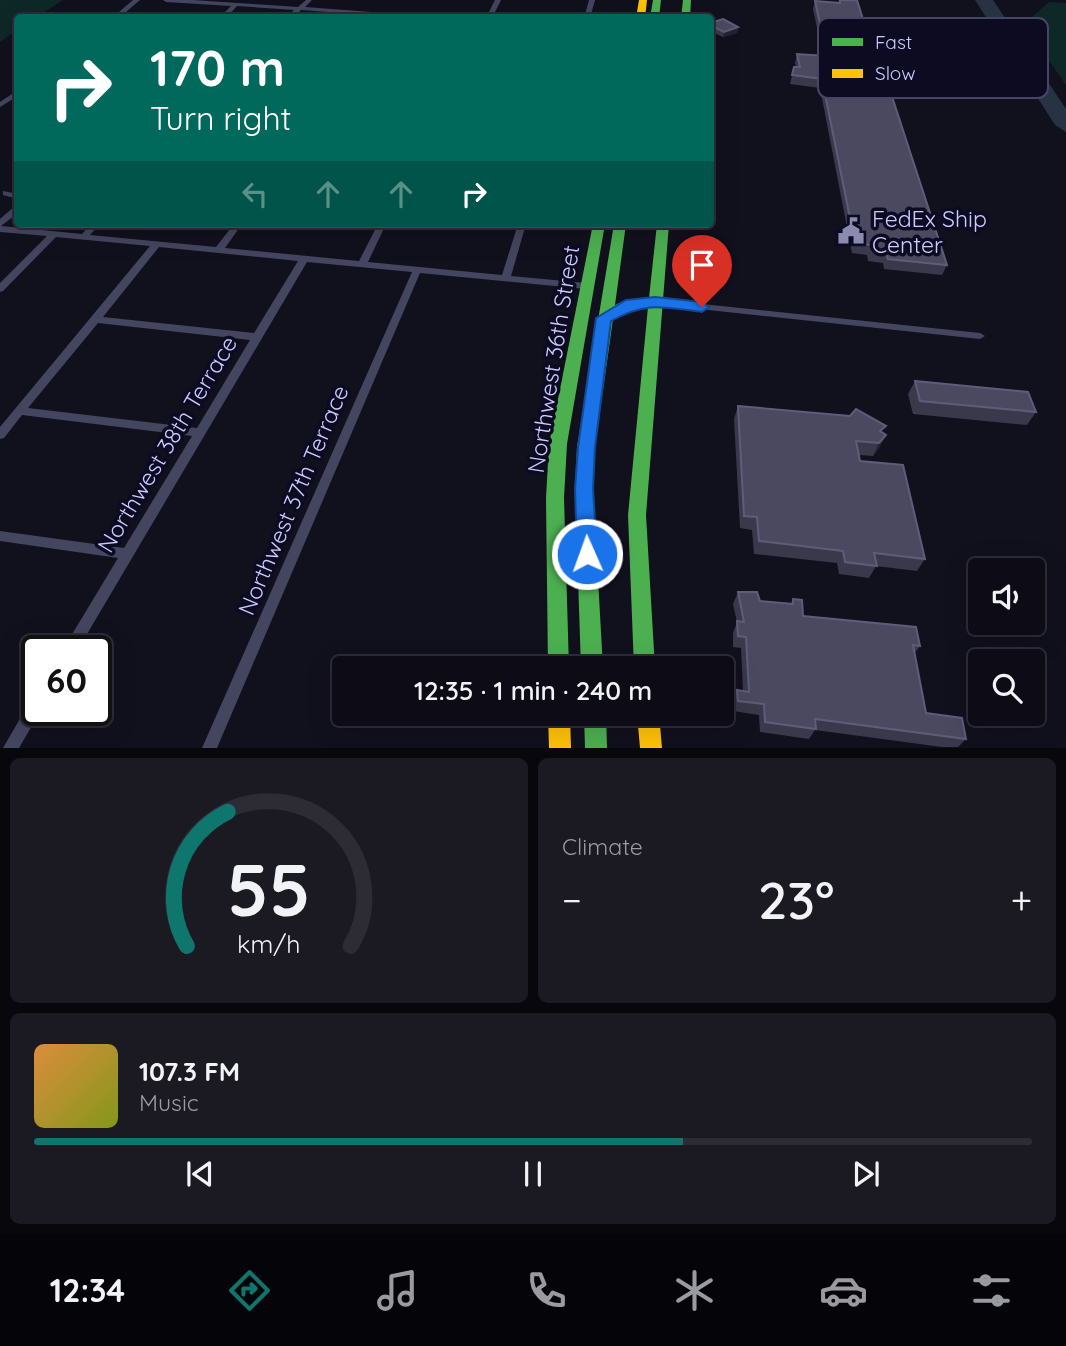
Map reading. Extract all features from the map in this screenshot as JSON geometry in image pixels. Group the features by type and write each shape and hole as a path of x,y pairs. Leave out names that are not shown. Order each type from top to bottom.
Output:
{"main road":[{"name":"Northwest 36th Street","path":"558,656 558,444 598,228"},
{"name":"Northwest 36th Street","path":"591,656 584,489 586,447 619,228"},
{"path":"644,656 637,515 663,228"},
{"path":"612,273 630,294 655,302"},
{"path":"604,318 625,305 655,302"},
{"path":"556,489 584,489"},
{"path":"559,726 560,747"},
{"path":"595,726 596,747"},
{"path":"649,726 650,747"}],"street":[{"path":"120,14 137,0"},
{"path":"166,0 299,4 374,14"},
{"path":"299,4 309,0"},
{"path":"226,14 236,4"},
{"path":"0,106 14,95"},
{"path":"6,193 14,196"},
{"path":"0,227 14,212"},
{"path":"0,227 53,235 586,286"},
{"path":"83,238 92,228"},
{"path":"218,251 234,228"},
{"path":"362,265 380,228"},
{"path":"506,278 521,228"},
{"path":"0,289 53,235"},
{"path":"0,435 156,245"},
{"name":"Northwest 38th Terrace","path":"79,635 304,259"},
{"name":"Northwest 37th Terrace","path":"209,747 417,270"},
{"path":"655,302 979,336"},
{"path":"95,319 258,337"},
{"path":"20,411 200,433"},
{"path":"0,536 128,554"},
{"path":"10,747 23,726"}],"green space":[{"path":"0,0 63,0 42,14 14,14 14,32 0,42"},
{"path":"1049,2 1066,3 1066,85 1048,59 1048,18 1031,18"}],"building":[{"path":"840,0 857,0 863,18 819,18 815,1 840,3"},
{"path":"723,19 738,27 724,32 714,27 714,22"},
{"path":"797,54 818,55 818,78 792,75 794,67 800,67"},
{"path":"826,98 893,98 947,265 888,259 886,253 872,251 871,245 855,243"},
{"path":"915,381 1028,392 1036,412 920,401"},
{"path":"738,406 850,416 856,409 886,426 880,431 886,435 879,443 856,441 860,461 903,465 925,559 874,553 877,566 845,562 843,551 759,541 757,517 744,516"},
{"path":"738,592 757,592 760,601 793,604 793,599 802,600 803,616 916,627 920,646 913,645 926,713 962,718 966,739 815,719 816,729 765,722 764,704 738,701 737,690 749,692 746,637 738,636 737,621 744,622"}],"taxiway":[{"path":"984,0 996,18"},
{"path":"1048,98 1066,125"}],"traffic: fast":[{"path":"655,14 657,0"},
{"path":"685,14 687,0"},
{"path":"558,656 555,498 558,444 598,228"},
{"path":"591,656 584,489 586,447 619,228"},
{"path":"644,656 637,515 663,228"},
{"path":"604,318 625,305 655,302"},
{"path":"595,726 596,748"}],"traffic: slow":[{"path":"641,14 643,0"},
{"path":"559,726 560,748"},
{"path":"649,726 651,748"}],"place":[{"name":"FedEx Ship Center","path":"851,231"}],"route":[{"path":"587,554 584,489 586,447 604,318 622,306 631,304 655,302 702,307"}]}
